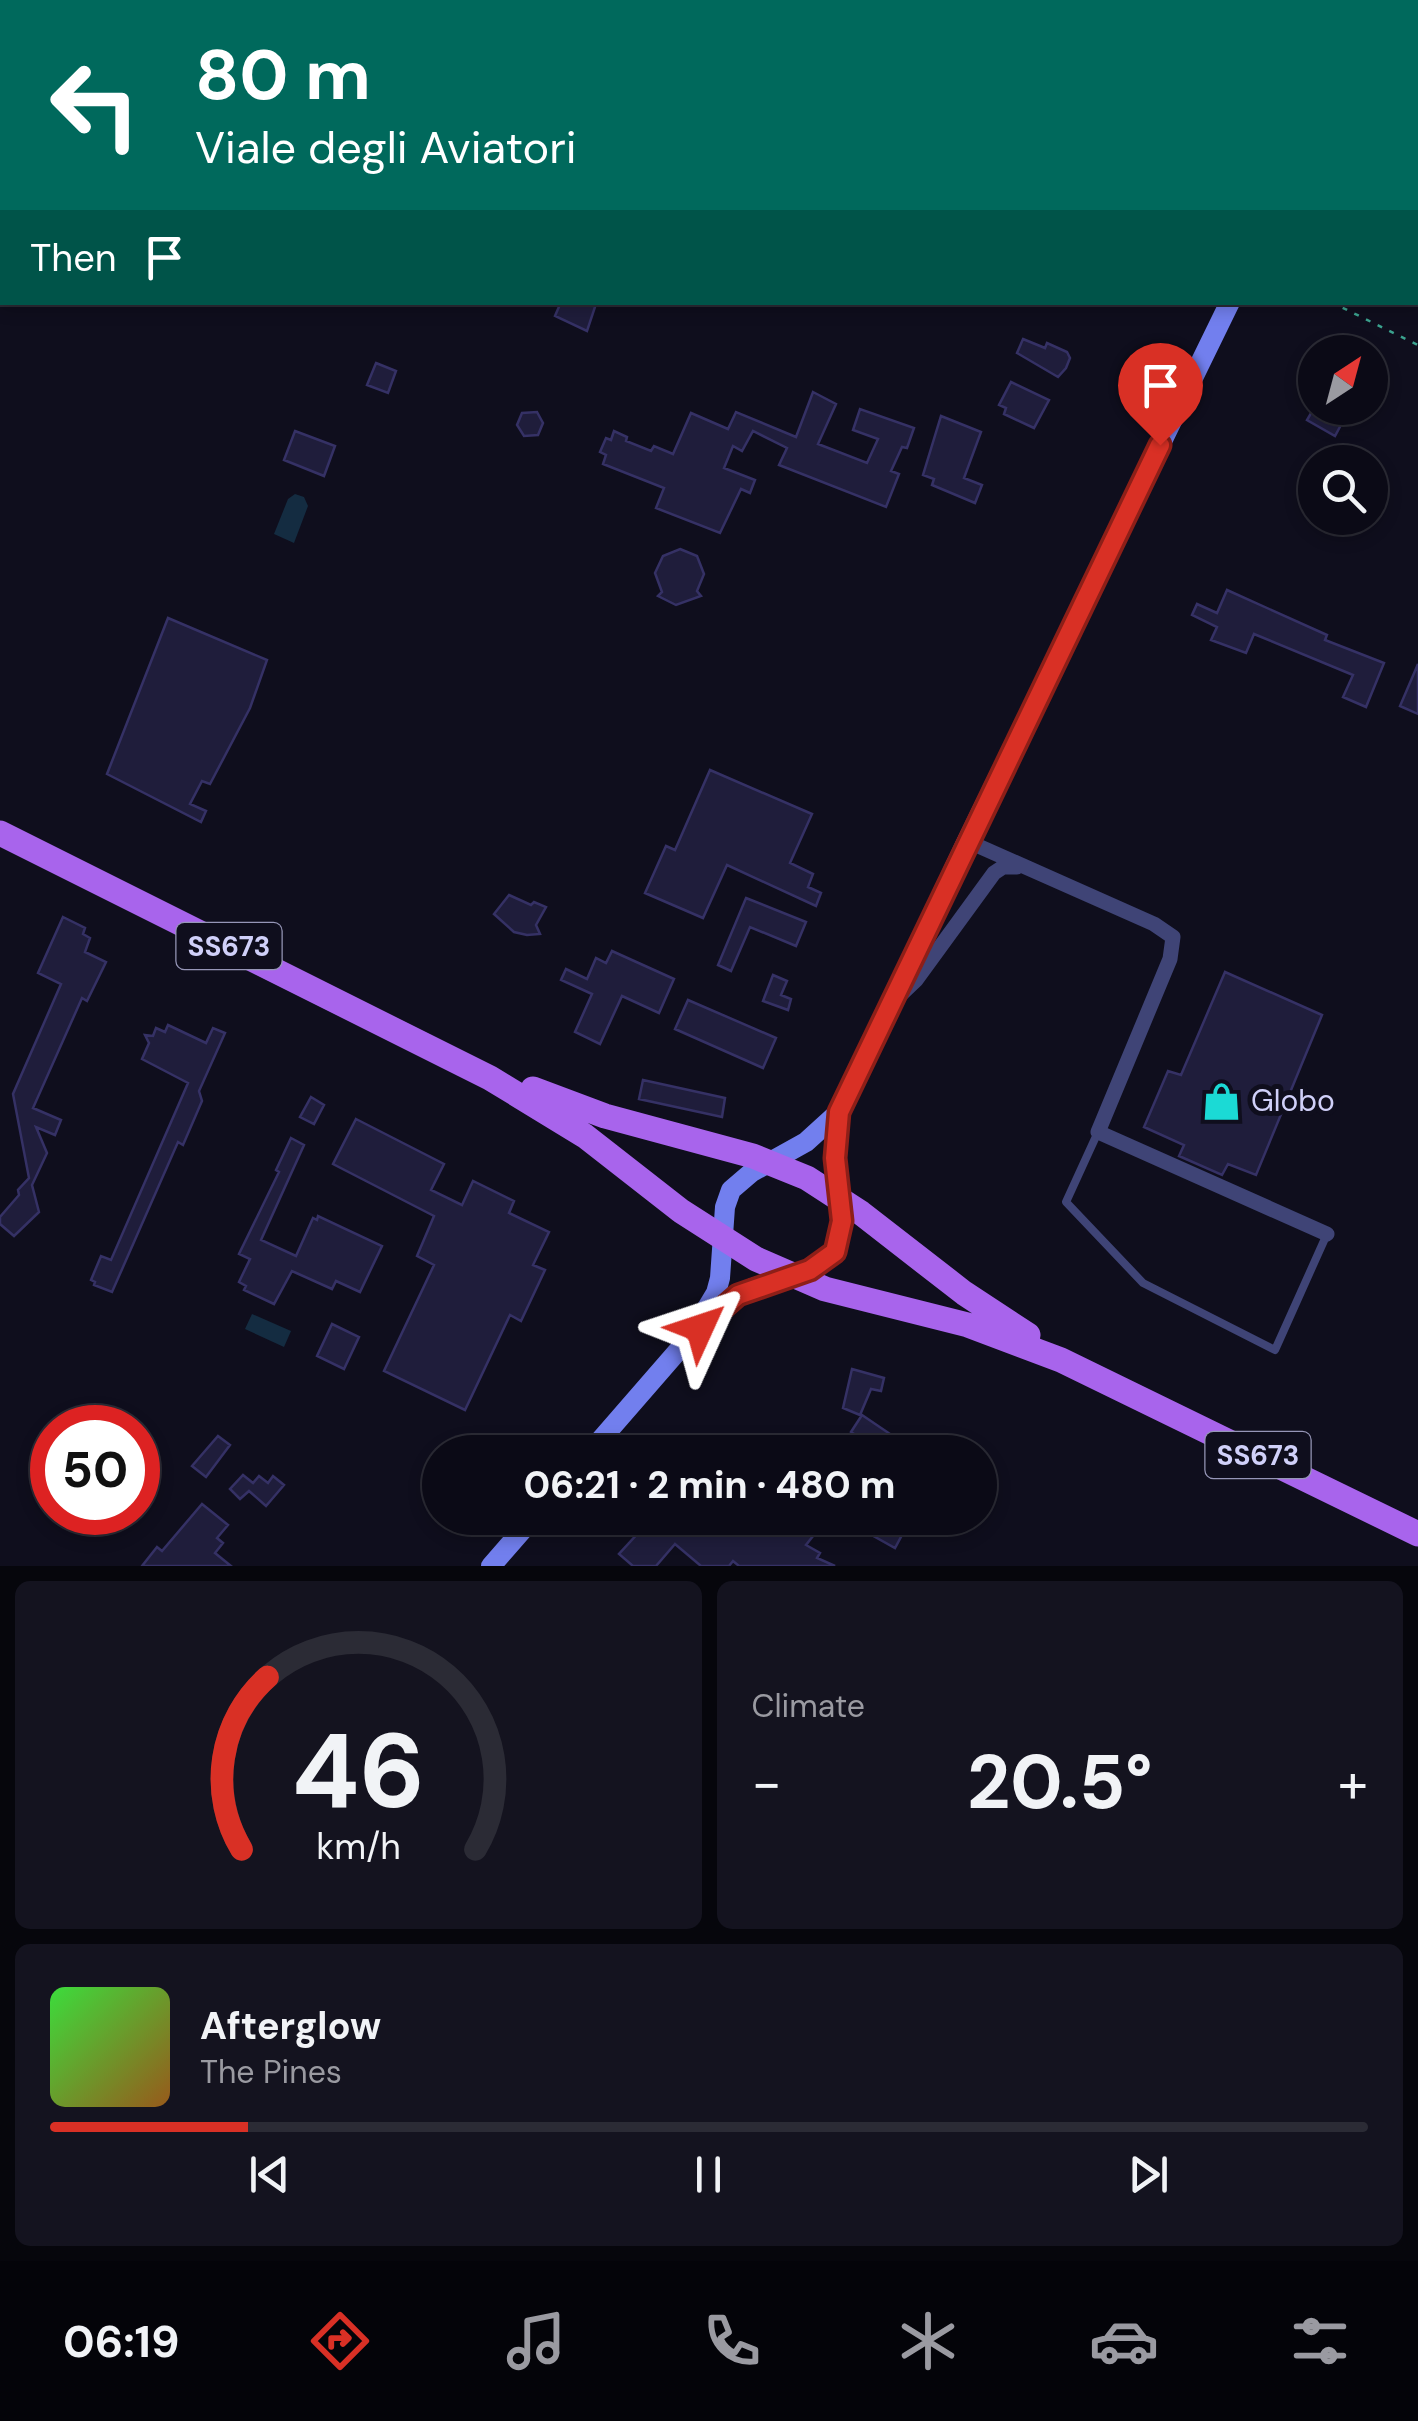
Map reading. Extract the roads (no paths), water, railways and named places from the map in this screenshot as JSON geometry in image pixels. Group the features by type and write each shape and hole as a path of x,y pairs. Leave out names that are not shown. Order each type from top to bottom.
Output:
{"main road":[{"path":"605,1435 683,1345 738,1295 820,1265 835,1252 841,1233 835,1158 839,1112 1229,305"},
{"name":"SS673","path":"0,833 457,1060 585,1136 722,1238 792,1277 968,1325 1097,1375 1418,1534"},
{"name":"SS673","path":"457,1060 605,1116 770,1162 840,1198 978,1302 1097,1375"},
{"path":"683,1345 716,1292 725,1207 731,1190 740,1180 806,1142 839,1112"},
{"path":"492,1566 519,1535"}],"street":[{"path":"967,841 1154,924 1174,938 1170,960 1098,1132 1327,1234"},
{"path":"892,1003 916,980 994,873 1003,866 1021,866"}],"lane":[{"path":"1098,1132 1066,1202 1143,1284 1275,1350 1327,1234"}],"water":[{"path":"295,494 304,497 308,506 294,543 274,534 288,499"},
{"path":"252,1314 291,1331 284,1347 245,1329"}],"place":[{"name":"Globo","path":"1221,1101"}]}
